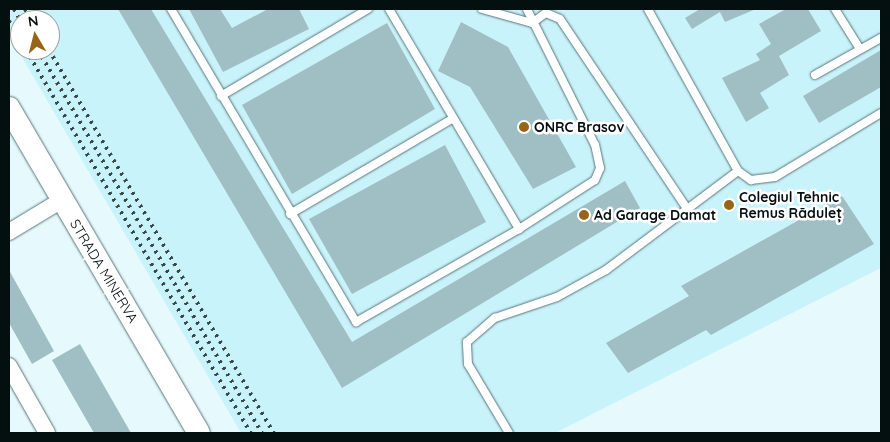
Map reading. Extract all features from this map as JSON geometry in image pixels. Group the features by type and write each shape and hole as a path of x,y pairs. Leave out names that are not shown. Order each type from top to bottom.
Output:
{"street":[{"name":"STRADA MINERVA","path":"9,108 200,433"},
{"path":"9,232 62,200"},
{"path":"9,366 47,433"}],"lane":[{"path":"171,9 290,214 356,322 519,230 595,180 600,168 595,145 532,23 527,9"},
{"path":"221,96 368,9"},
{"path":"389,9 519,230"},
{"path":"482,9 532,23"},
{"path":"648,9 738,172 751,180 775,176 881,113"},
{"path":"835,9 860,50"},
{"path":"532,23 546,13 560,20 687,209"},
{"path":"815,75 881,38"},
{"path":"290,214 452,119"},
{"path":"509,433 468,364 467,342 495,318 557,297 606,270 738,172"}],"shaded area":[{"path":"9,9 881,9 881,268 555,433 241,433 24,60 60,60 60,10 10,10 10,37"}],"building":[{"path":"118,9 151,9 352,342 625,181 640,208 342,388"},
{"path":"189,9 220,9 232,28 268,9 299,9 309,29 223,72"},
{"path":"700,9 756,9 725,22 720,12 692,29 685,18"},
{"path":"786,9 808,9 821,31 779,56 789,75 760,93 769,108 746,122 722,78 760,60 756,54 771,44 759,24"},
{"name":"ONRC Brasov","path":"461,22 508,47 576,167 533,189 470,87 438,71"},
{"path":"387,23 435,109 292,194 242,105"},
{"path":"881,50 881,87 819,123 803,96"},
{"path":"445,145 486,222 352,294 309,219"},
{"path":"842,196 874,244 711,335 706,330 628,373 606,343 689,296 681,286"},
{"path":"9,270 54,351 32,364 9,323"},
{"path":"80,344 131,433 94,433 52,360"}],"railway":[{"path":"32,60 251,433"},
{"path":"44,60 262,433"},
{"path":"55,60 274,433"}],"place":[{"name":"ONRC Brasov","path":"524,127"},
{"name":"Colegiul Tehnic Remus Răduleț","path":"729,205"},
{"name":"Ad Garage Damat","path":"584,215"}]}
